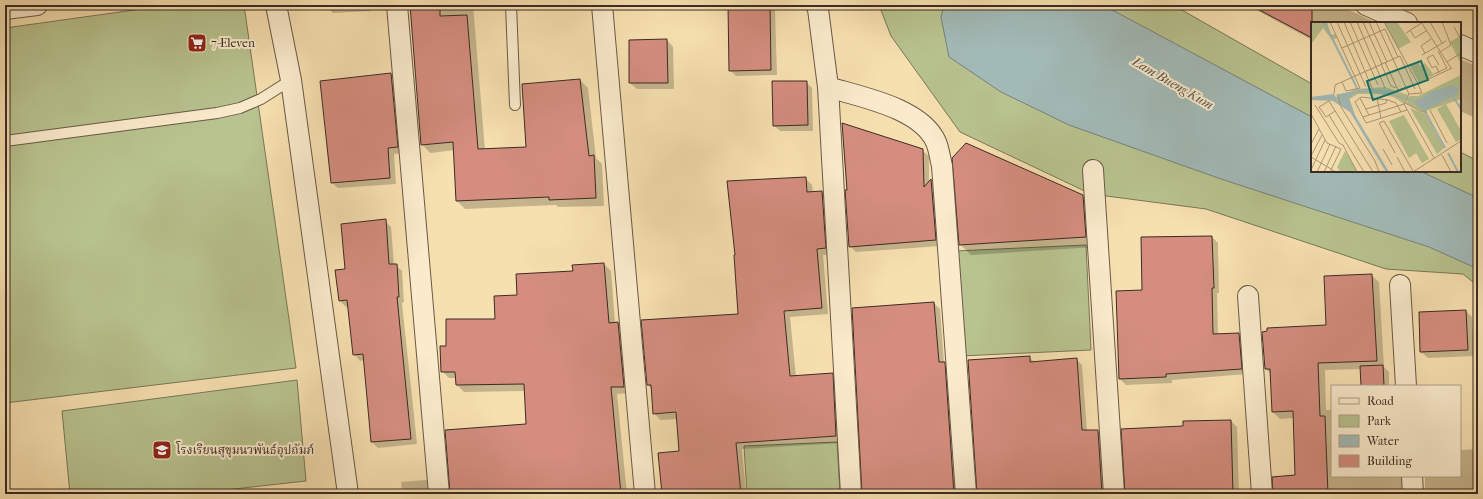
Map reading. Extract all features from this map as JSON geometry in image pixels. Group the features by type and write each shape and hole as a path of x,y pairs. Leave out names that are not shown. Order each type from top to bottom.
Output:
{"street":[{"path":"5,9 37,5"},
{"path":"276,5 291,80 348,494"},
{"path":"397,5 439,494"},
{"path":"602,5 644,494"},
{"path":"816,5 818,9 828,87 851,494"},
{"path":"1369,6 1405,22"},
{"path":"1461,45 1478,53"},
{"path":"828,87 895,108 915,117 928,129 936,142 942,166 966,494"},
{"path":"1093,170 1114,494"},
{"path":"1400,285 1406,385"},
{"path":"1248,296 1262,494"},
{"path":"1412,477 1413,494"}],"lane":[{"path":"511,5 515,105"},
{"path":"5,141 217,113 240,108 261,99 291,80"}],"green space":[{"path":"170,5 244,5 296,368 5,403 5,28"},
{"path":"879,5 1173,5 1311,83 1311,172 1461,172 1461,152 1478,161 1478,286 1463,274 1386,269 1206,209 1091,194 960,132 891,36"},
{"path":"1086,245 1091,350 961,356 955,251"},
{"name":"โรงเรียนสุขุมนวพันธ์อุปถัมภ์","path":"297,380 306,481 189,494 70,494 62,411"},
{"path":"837,442 840,494 747,494 744,446"}],"water":[{"name":"Lam Bueng Kum","path":"944,5 1103,5 1311,116 1311,172 1422,172 1478,198 1478,269 1429,247 1221,179 1069,125 1001,92 949,57 941,17"}],"building":[{"path":"410,5 440,5 440,16 467,15 478,149 526,147 522,84 580,79 589,156 594,155 596,198 549,200 549,197 456,201 453,142 421,145"},
{"path":"728,5 770,5 771,70 729,71"},
{"path":"1250,5 1312,5 1311,37"},
{"path":"667,39 668,83 629,83 629,40"},
{"path":"391,73 398,147 388,148 390,178 331,183 320,81"},
{"path":"772,81 807,81 808,125 773,126"},
{"path":"842,123 923,149 924,187 931,179 936,240 849,247 845,190 847,190"},
{"path":"966,143 1083,195 1086,237 959,245 952,158"},
{"path":"806,177 807,192 822,191 826,248 817,249 822,308 784,311 790,376 833,373 836,436 736,443 741,494 662,494 658,453 679,451 676,412 653,414 651,385 647,385 641,320 738,314 735,255 727,181"},
{"path":"386,219 389,264 397,264 399,297 397,297 411,439 371,442 363,354 353,355 347,300 339,301 335,270 345,269 341,224"},
{"path":"1212,236 1214,288 1212,288 1213,334 1239,333 1242,369 1166,374 1166,377 1119,379 1116,291 1142,290 1141,237"},
{"path":"604,263 609,323 618,322 624,387 611,387 621,494 450,494 445,430 526,424 524,384 456,385 455,372 441,372 440,346 446,346 446,319 495,319 494,296 517,295 516,274 573,271 572,265"},
{"path":"1372,274 1377,361 1318,363 1320,416 1325,416 1328,494 1273,494 1272,477 1295,475 1293,411 1272,412 1270,369 1265,369 1262,332 1267,331 1267,328 1326,325 1324,276"},
{"path":"934,302 939,362 945,362 954,494 862,494 852,308"},
{"path":"1466,310 1468,350 1420,352 1419,312"},
{"path":"1030,356 1030,362 1077,358 1082,430 1098,430 1102,494 977,494 968,360"},
{"path":"1383,365 1384,385 1361,385 1360,366"},
{"path":"1231,420 1233,494 1125,494 1121,429 1183,426 1183,421"}],"place":[{"name":"7-Eleven","path":"197,43"},
{"name":"โรงเรียนสุขุมนวพันธ์อุปถัมภ์","path":"162,450"}]}
